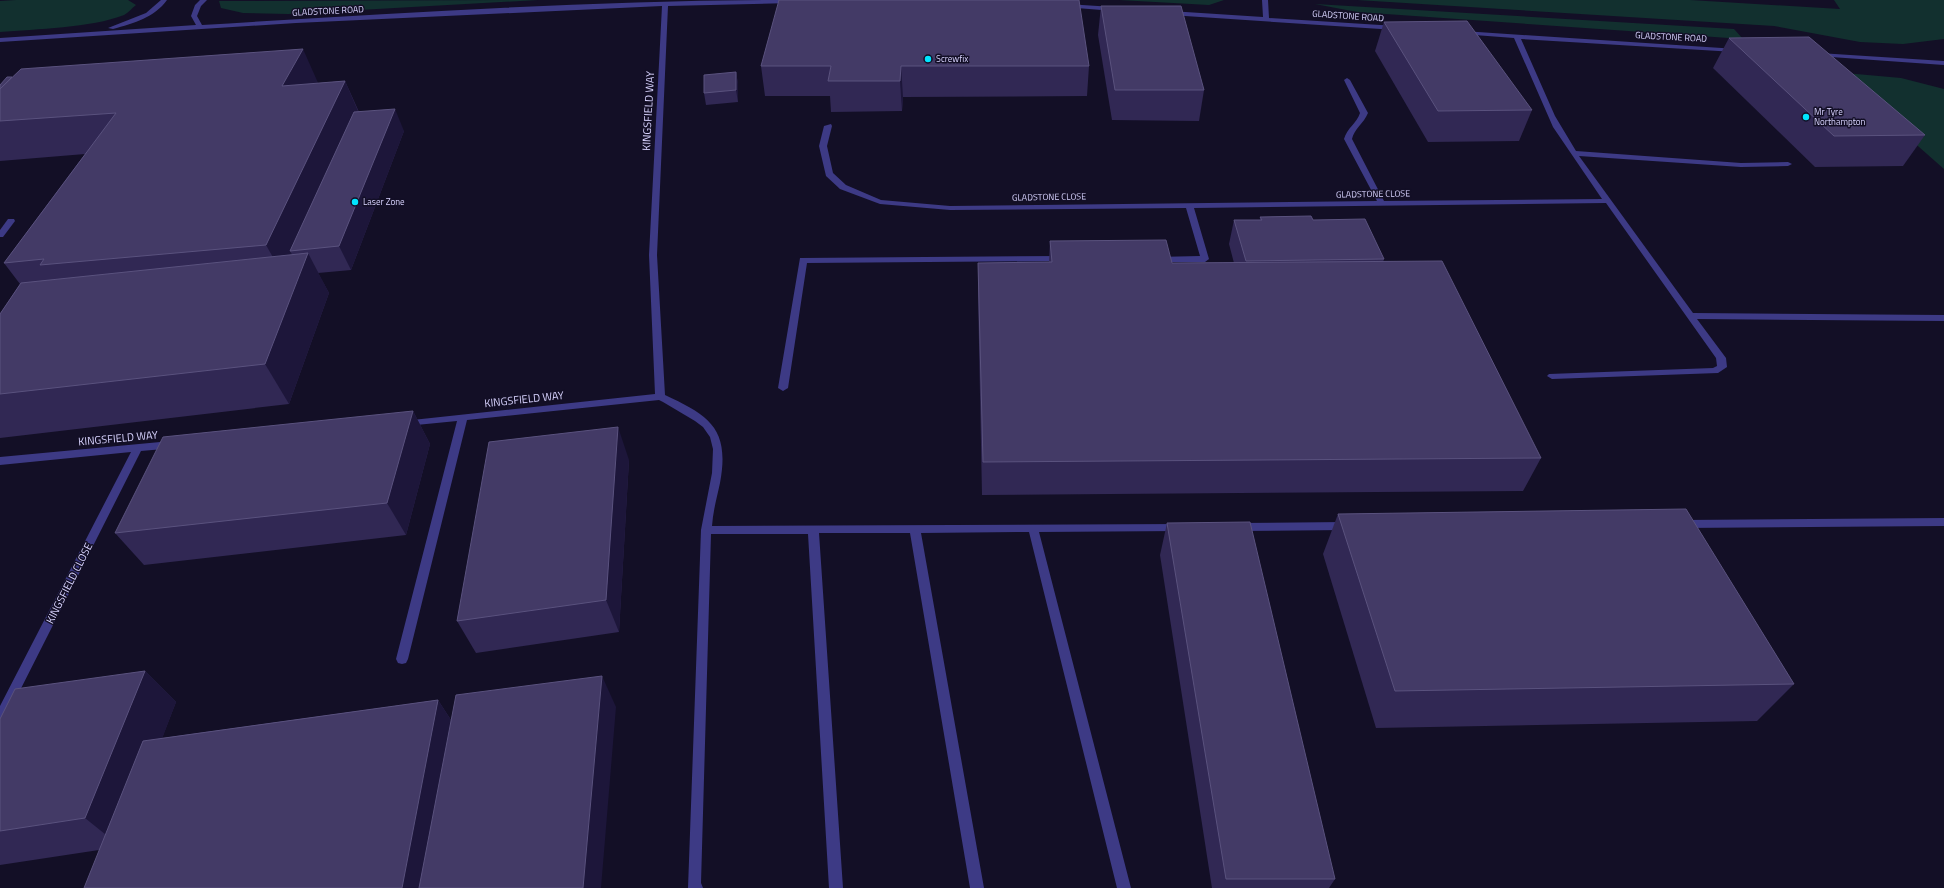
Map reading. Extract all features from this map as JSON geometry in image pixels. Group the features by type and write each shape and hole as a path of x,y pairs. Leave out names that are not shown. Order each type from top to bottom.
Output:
{"street":[{"path":"92,34 132,21 159,8 164,0"},
{"path":"200,26 194,16 198,5 204,0"},
{"path":"1265,0 1266,19"},
{"name":"GLADSTONE ROAD","path":"0,40 200,26 665,4 795,1"},
{"name":"KINGSFIELD WAY","path":"400,423 660,397 653,255 665,4"},
{"path":"1056,6 1119,10"},
{"name":"GLADSTONE ROAD","path":"1165,12 1407,29"},
{"name":"GLADSTONE ROAD","path":"1454,32 1746,51"},
{"path":"1517,37 1528,60 1542,98 1574,154 1721,358 1722,367 1715,371 1552,376"},
{"path":"1810,55 1944,63"},
{"path":"1347,80 1364,113 1363,118 1349,134 1348,139 1382,204"},
{"name":"GLADSTONE CLOSE","path":"828,126 823,146 829,174 843,188 880,202 950,208 1608,201"},
{"path":"1574,154 1741,165 1788,164"},
{"path":"1150,259 1205,259 1189,206"},
{"path":"0,235 11,221"},
{"path":"783,388 803,260 1071,260"},
{"path":"1691,316 1944,318"},
{"path":"660,397 684,408 694,415 714,436 718,461 706,530 694,886 696,888"},
{"path":"402,659 463,417"},
{"name":"KINGSFIELD WAY","path":"0,461 178,445"},
{"name":"KINGSFIELD CLOSE","path":"0,718 138,448"},
{"path":"1672,524 1944,522"},
{"path":"1225,527 1361,526"},
{"path":"706,530 1193,527"},
{"path":"1034,528 1124,888"},
{"path":"813,529 836,888"},
{"path":"915,529 977,888"}],"green space":[{"path":"128,0 136,5 124,15 96,23 0,32 0,1"},
{"path":"538,0 288,14 243,13 221,8 219,1"},
{"path":"1119,0 1224,0 1209,5"},
{"path":"1357,0 1690,0 1840,9 1834,0 1944,0 1944,39 1903,44 1860,42 1774,26"},
{"path":"1315,4 1734,29 1743,39 1357,12"},
{"path":"1834,72 1901,78 1944,89 1944,169"}],"building":[{"name":"Screwfix","path":"779,0 1079,0 1089,66 901,66 900,81 828,81 831,66 761,66"},
{"path":"1101,6 1181,6 1204,90 1115,90"},
{"path":"1467,21 1532,110 1438,111 1384,22"},
{"path":"1809,37 1925,135 1834,136 1729,38"},
{"path":"303,49 282,86 345,81 266,245 40,265 44,259 4,263 116,113 0,121 0,89 21,69"},
{"path":"736,72 736,90 704,93 704,75"},
{"path":"7,77 12,77 0,89 0,85"},
{"path":"395,109 339,246 290,251 354,112"},
{"path":"1311,216 1313,220 1365,219 1384,259 1246,261 1234,220 1262,220 1260,217"},
{"path":"1166,240 1172,263 1442,261 1541,458 983,462 978,263 1052,262 1050,241"},
{"path":"308,253 265,364 0,394 0,314 21,283"},
{"path":"413,411 387,503 115,533 163,437"},
{"path":"618,427 606,600 457,621 489,442"},
{"path":"1686,509 1794,684 1395,691 1338,514"},
{"path":"1250,522 1335,879 1226,879 1167,523"},
{"path":"145,671 85,818 0,831 0,719 15,689"},
{"path":"602,676 583,888 419,888 456,695"},
{"path":"438,700 402,888 84,888 143,741"}],"place":[{"name":"Screwfix","path":"928,59"},
{"name":"Mr Tyre Northampton","path":"1806,117"},
{"name":"Laser Zone","path":"355,202"}]}
